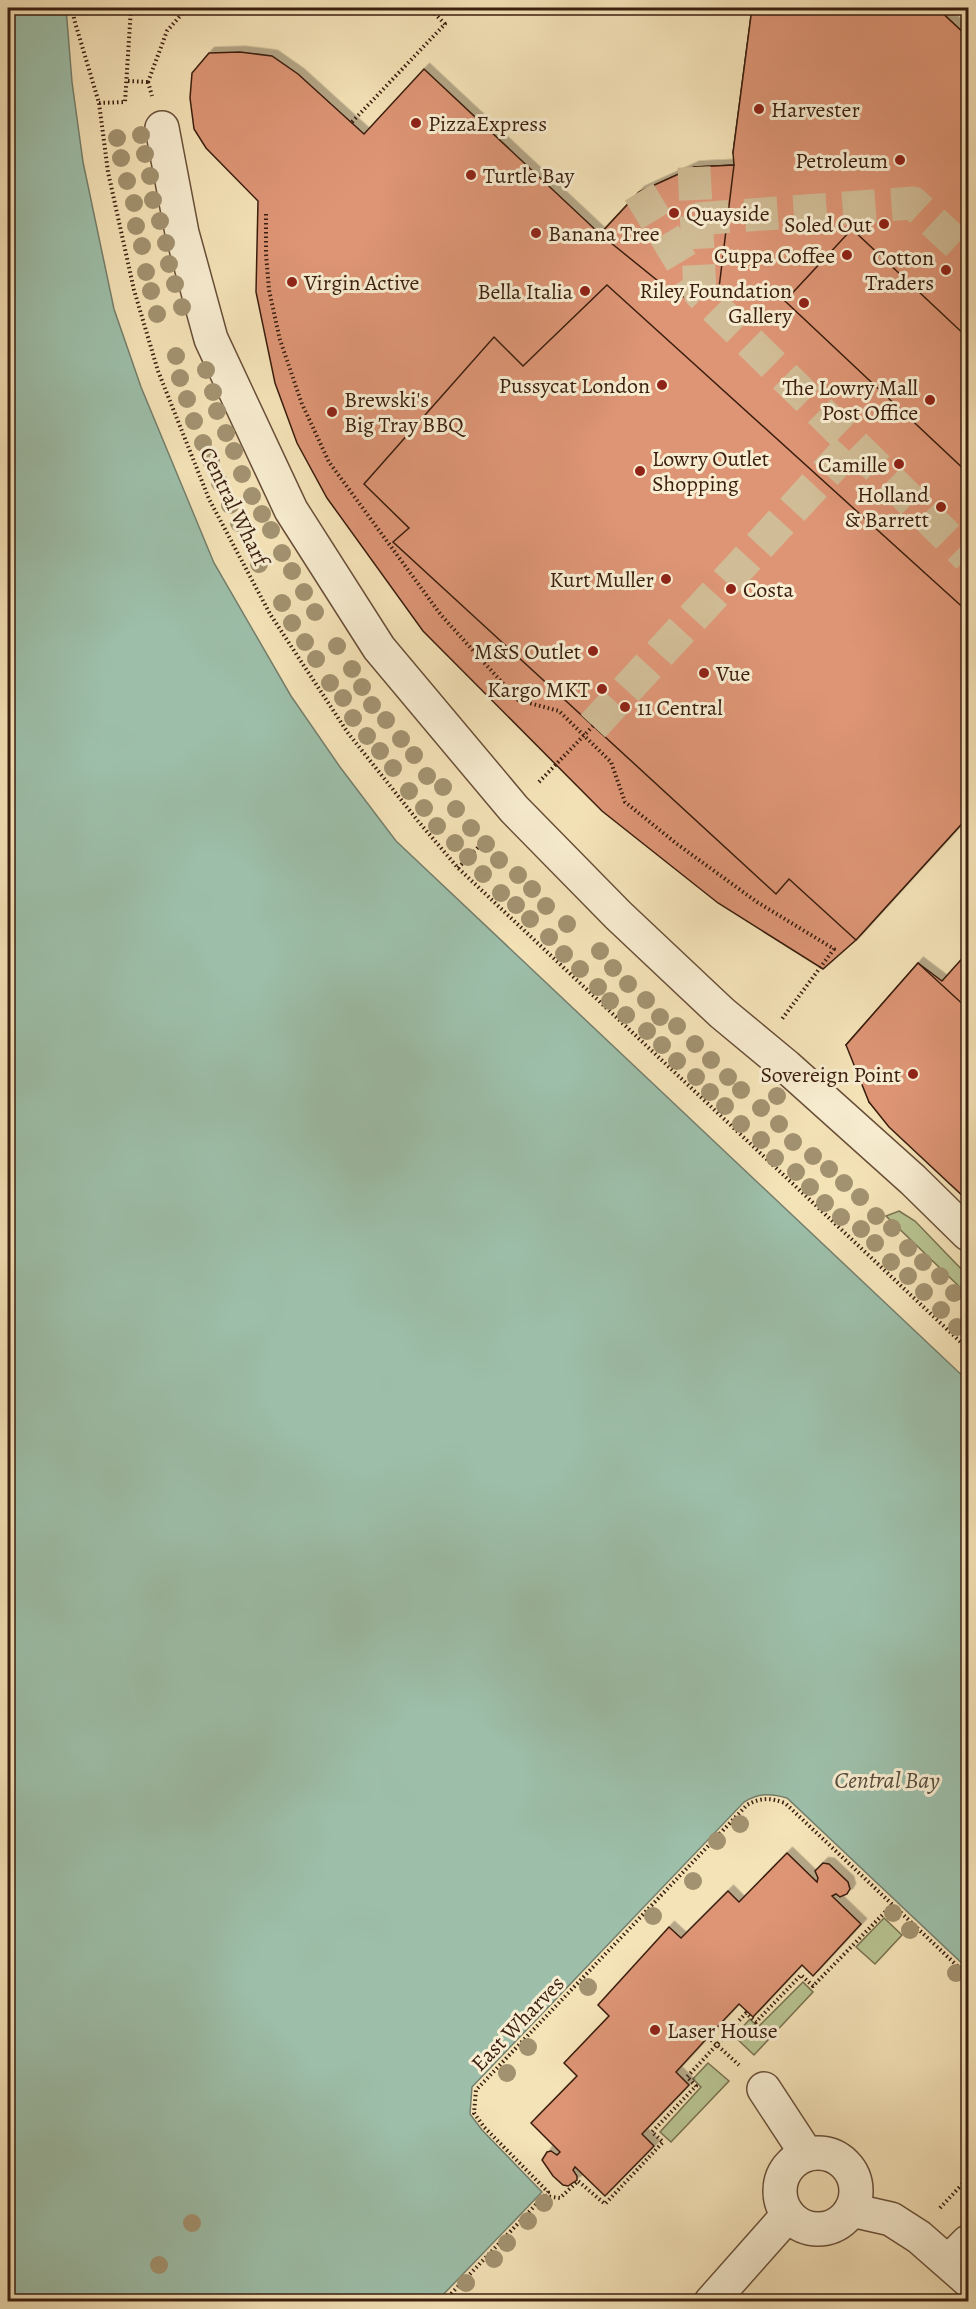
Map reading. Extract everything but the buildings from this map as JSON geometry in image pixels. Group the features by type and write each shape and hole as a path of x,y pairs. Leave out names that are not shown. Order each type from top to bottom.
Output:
{"street":[{"path":"162,128 182,233 211,339 291,510 379,648 524,798 618,915 722,1013 913,1180 969,1234"},
{"path":"913,1180 950,1202 969,1208"},
{"path":"764,2089 800,2144 803,2156"},
{"path":"827,2154 837,2158 853,2176 855,2199 851,2210 835,2225 824,2229 802,2226 788,2215 780,2198 780,2184 784,2173 792,2162 803,2156 827,2154"},
{"path":"851,2210 891,2220 962,2261"},
{"path":"711,2301 788,2215"}],"path":[{"name":"Central Wharf","path":"73,8 74,19 99,103 108,172 134,290 158,371 208,499 270,614 348,733 458,868 969,1349"},
{"path":"99,103 125,102 131,8"},
{"path":"127,81 148,82 167,31 187,8"},
{"path":"352,122 445,24 429,8"},
{"path":"266,214 269,290 279,340 302,404 329,462 441,615 518,700 559,711 611,762 626,802 677,844 757,902 834,949 762,1046"},
{"path":"458,868 593,726"},
{"name":"East Wharves","path":"544,2196 548,2192 484,2127 474,2113 476,2090 747,1805 772,1798 785,1803 892,1904"},
{"path":"448,2301 450,2295 544,2196 560,2198 578,2181 605,2204 663,2142 652,2132 696,2086 687,2077 746,2013 756,2022 801,1975 813,1986 892,1904 969,1976"},
{"path":"938,2211 969,2178"}],"shaded area":[{"path":"899,1211 915,1221 968,1276 968,1295 886,1216"},
{"path":"884,1918 902,1935 875,1964 856,1947"},
{"path":"803,1982 813,1992 754,2055 734,2036 750,2019 758,2027"},
{"path":"708,2063 729,2081 671,2142 660,2132 701,2087 693,2079"}],"water":[{"name":"Central Bay","path":"8,8 66,8 72,82 83,162 114,309 141,387 214,563 291,696 340,767 396,841 968,1381 968,1969 787,1798 765,1795 744,1802 472,2087 470,2114 482,2130 542,2192 437,2301 8,2301"}],"tunnel":[{"path":"694,167 700,293 968,557"},
{"path":"639,192 697,288"},
{"path":"696,219 913,203 968,254"},
{"path":"593,726 852,445"}],"place":[{"name":"Harvester","path":"759,109"},
{"name":"PizzaExpress","path":"416,123"},
{"name":"Petroleum","path":"900,160"},
{"name":"Turtle Bay","path":"471,175"},
{"name":"Quayside","path":"674,213"},
{"name":"Soled Out","path":"884,224"},
{"name":"Banana Tree","path":"536,233"},
{"name":"Cuppa Coffee","path":"847,255"},
{"name":"Cotton Traders","path":"946,270"},
{"name":"Virgin Active","path":"292,282"},
{"name":"Bella Italia","path":"585,291"},
{"name":"Riley Foundation Gallery","path":"804,303"},
{"name":"Pussycat London","path":"662,385"},
{"name":"The Lowry Mall Post Office","path":"930,400"},
{"name":"Brewski's Big Tray BBQ","path":"332,412"},
{"name":"Camille","path":"899,464"},
{"name":"Lowry Outlet Shopping","path":"640,471"},
{"name":"Holland & Barrett","path":"941,507"},
{"name":"Kurt Muller","path":"666,579"},
{"name":"Costa","path":"731,589"},
{"name":"M&S Outlet","path":"593,651"},
{"name":"Vue","path":"704,673"},
{"name":"Kargo MKT","path":"602,689"},
{"name":"11 Central","path":"625,707"},
{"name":"Sovereign Point","path":"913,1074"},
{"name":"Laser House","path":"655,2030"}]}
